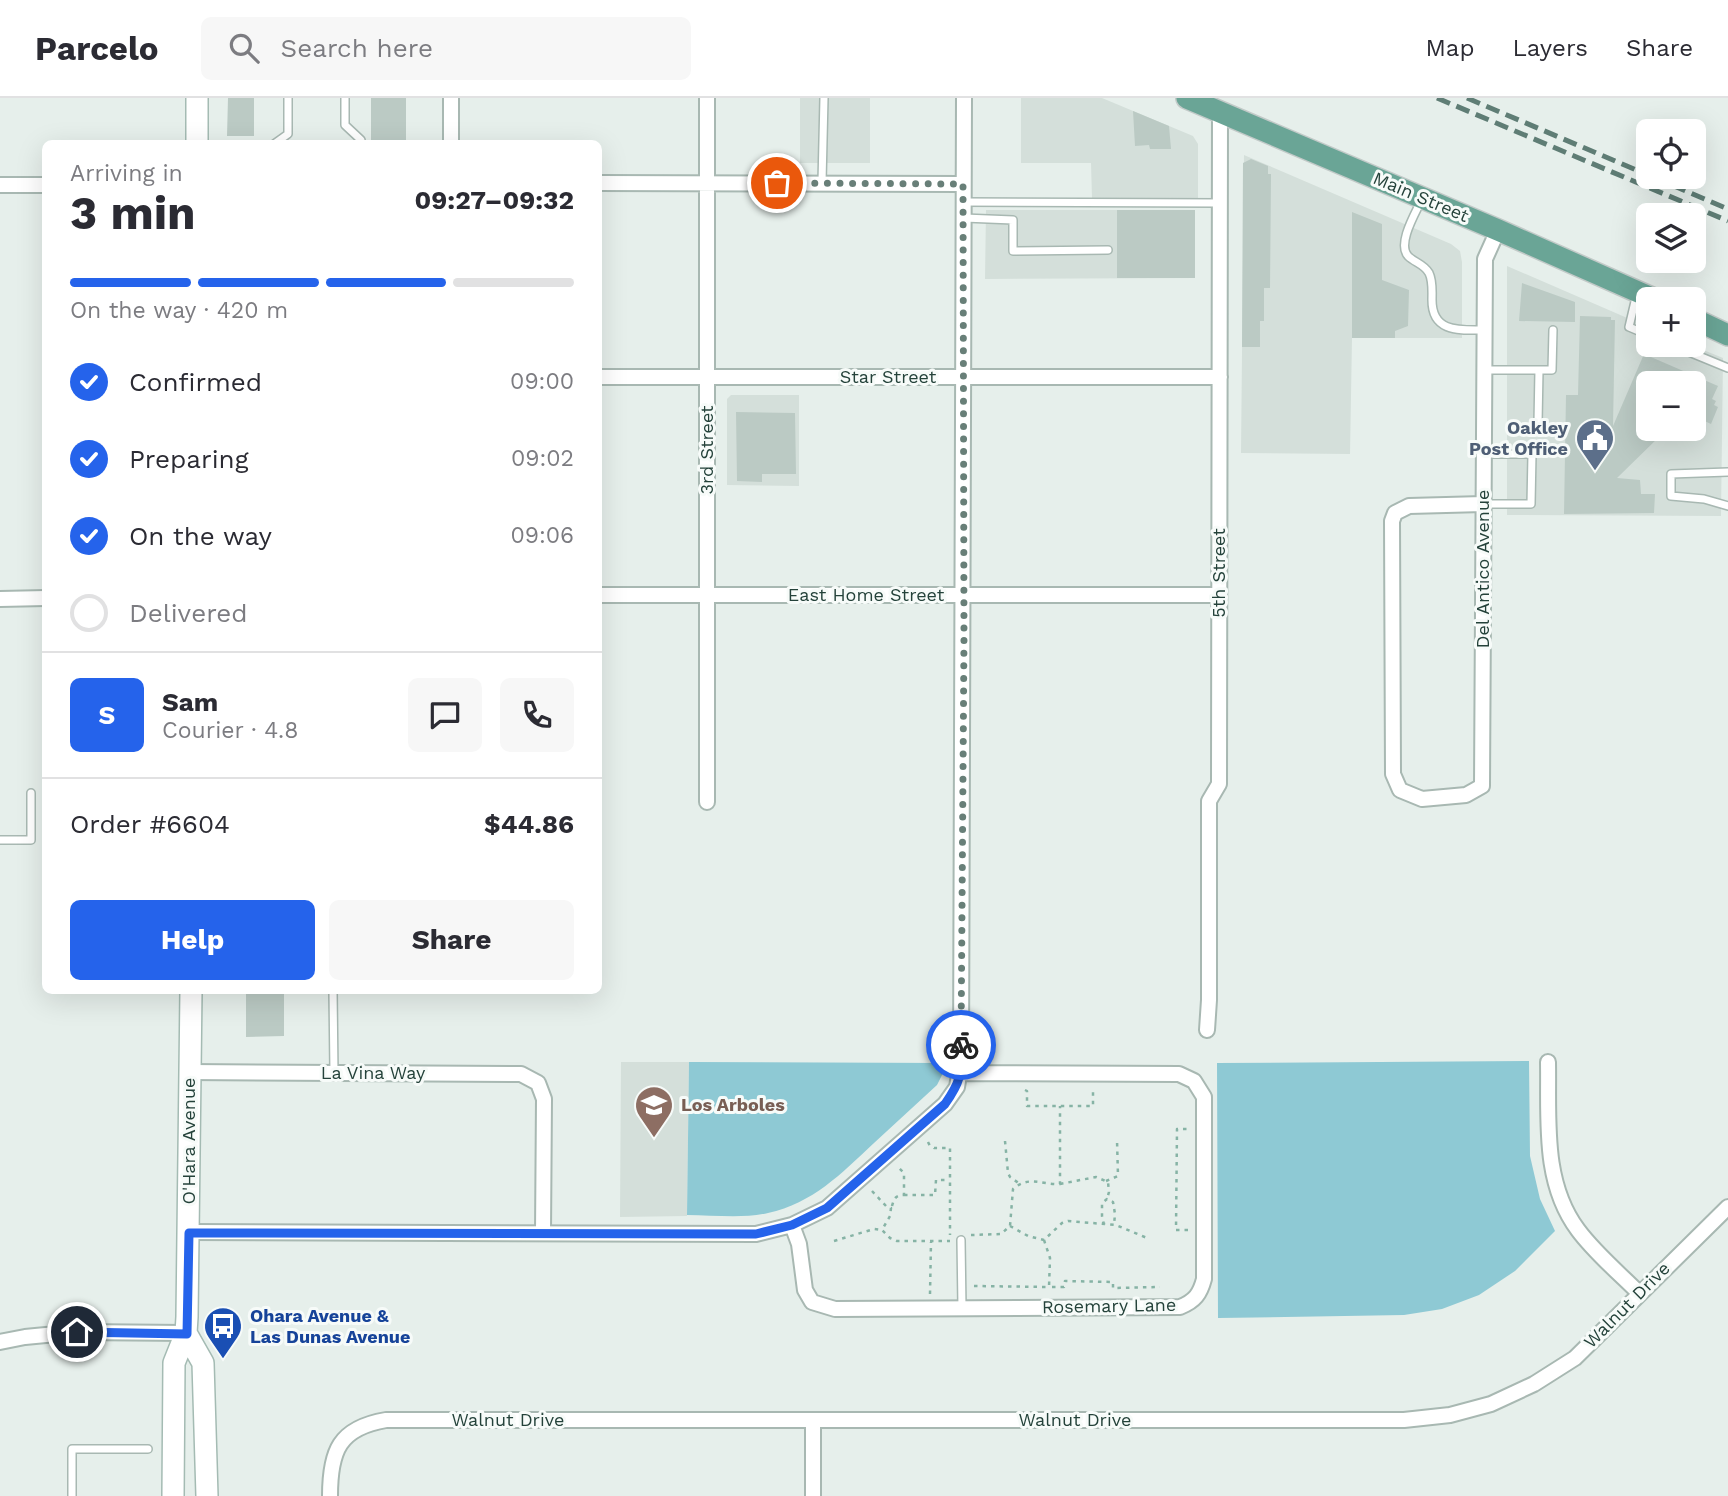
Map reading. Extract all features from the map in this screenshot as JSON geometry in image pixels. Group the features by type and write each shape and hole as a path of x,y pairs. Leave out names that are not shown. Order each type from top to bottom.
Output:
{"main road":[{"path":"197,98 197,140"},
{"name":"Main Street","path":"1187,98 1636,291"},
{"path":"1706,325 1728,335"},
{"name":"O'Hara Avenue","path":"173,1496 174,1363 187,1334 191,994"},
{"name":"O'Hara Avenue","path":"187,1334 203,1363 207,1496"}],"street":[{"path":"451,98 451,140"},
{"name":"3rd Street","path":"707,98 707,803"},
{"path":"189,1233 756,1234 792,1225 827,1208 945,1104 957,1087 961,1073 964,98"},
{"name":"5th Street","path":"1207,1030 1209,801 1219,783 1220,112"},
{"path":"602,183 963,184"},
{"path":"0,185 42,184"},
{"name":"Del Antico Avenue","path":"1483,504 1409,506 1395,513 1392,521 1393,774 1400,790 1422,799 1466,795 1482,786 1485,259 1498,230"},
{"name":"Star Street","path":"602,377 1220,377"},
{"name":"East Home Street","path":"602,595 1218,595"},
{"path":"0,599 42,598"},
{"path":"1548,1062 1551,1167 1561,1200 1578,1230 1639,1293"},
{"name":"La Vina Way","path":"189,1072 521,1074 538,1083 544,1099 543,1232"},
{"name":"Rosemary Lane","path":"792,1225 799,1244 805,1290 812,1302 835,1309 1180,1307 1190,1303 1201,1290 1204,1279 1204,1097 1194,1081 1179,1074 961,1073"},
{"name":"Walnut Drive","path":"330,1496 330,1474 336,1450 349,1433 367,1423 386,1420 1404,1420 1450,1415 1491,1404 1534,1384 1575,1357 1728,1207"},
{"path":"0,1342 77,1332 187,1334"},
{"path":"813,1420 813,1496"}],"lane":[{"path":"280,140 288,134 288,98"},
{"path":"345,98 345,125 361,140"},
{"path":"822,182 824,98"},
{"path":"1422,198 1406,233 1405,251 1430,275 1432,308 1437,320 1453,329 1484,330"},
{"path":"963,202 1220,203"},
{"path":"963,218 1013,220 1013,250 1108,250"},
{"path":"1636,314 1629,327 1636,330"},
{"path":"1483,370 1552,370 1553,330"},
{"path":"1701,357 1728,368"},
{"path":"1538,423 1539,370"},
{"path":"1483,454 1532,454 1531,504 1483,504"},
{"path":"1728,472 1671,474 1671,496 1704,499 1728,506"},
{"path":"0,840 32,840 31,793"},
{"path":"333,994 334,1073"},
{"path":"960,1238 962,1308"},
{"path":"72,1496 72,1449 148,1449"}],"path":[{"path":"1023,1088 1027,1091 1027,1106 1093,1107 1094,1091 1098,1088"},
{"path":"1060,1106 1060,1184"},
{"path":"1204,1129 1177,1129 1176,1230 1204,1230"},
{"path":"1106,1181 1118,1176 1117,1140"},
{"path":"1004,1141 1008,1173 1020,1184"},
{"path":"834,1241 874,1229 882,1230 897,1241 950,1241 950,1148 934,1148 928,1142"},
{"path":"899,1168 904,1173 904,1195"},
{"path":"969,1235 1000,1234 1010,1226 1013,1189 1028,1181 1053,1185 1096,1177 1108,1182 1107,1199 1102,1203 1104,1225"},
{"path":"882,1230 898,1195 935,1195 936,1180 950,1180"},
{"path":"872,1191 891,1208"},
{"path":"1107,1199 1113,1202 1114,1225"},
{"path":"1044,1240 1062,1223 1068,1221 1114,1225 1147,1238"},
{"path":"1010,1226 1028,1236 1044,1240 1050,1252 1049,1286"},
{"path":"950,1235 960,1238"},
{"path":"930,1294 931,1241"},
{"path":"969,1286 1064,1287 1065,1281 1113,1282 1113,1288 1160,1287"}],"shaded area":[{"path":"800,98 870,98 870,163 800,163"},
{"path":"1021,98 1102,98 1193,136 1198,144 1198,198 1092,198 1091,163 1021,163"},
{"path":"1244,155 1451,244 1460,251 1462,338 1352,338 1350,454 1241,453"},
{"path":"986,210 1195,210 1195,278 985,279"},
{"path":"1507,266 1636,322 1636,357 1706,357 1706,351 1723,358 1721,516 1507,515"},
{"path":"731,395 799,395 799,486 727,485 727,399"},
{"name":"Los Arboles","path":"621,1062 689,1062 687,1216 620,1217"}],"water":[{"path":"1529,1061 1530,1156 1540,1199 1555,1231 1515,1271 1479,1295 1442,1309 1404,1315 1218,1318 1217,1063"},
{"path":"689,1062 944,1063 937,1085 826,1186 799,1202 768,1213 727,1216 687,1215"}],"building":[{"path":"228,98 254,98 254,136 227,136"},
{"path":"371,98 406,98 406,140 371,140"},
{"path":"1133,111 1169,126 1171,149 1150,149 1149,145 1135,146"},
{"path":"1251,159 1268,166 1268,174 1271,174 1270,288 1264,288 1264,321 1260,321 1260,347 1242,347 1243,163"},
{"path":"1117,210 1195,210 1195,278 1117,278"},
{"path":"1352,212 1382,224 1382,280 1409,290 1408,326 1395,331 1395,338 1352,338"},
{"path":"1522,283 1575,302 1575,322 1519,321"},
{"path":"1580,316 1611,317 1611,320 1615,320 1613,426 1636,373 1636,441 1655,441 1617,478 1640,480 1641,494 1655,494 1654,513 1564,514 1566,395 1578,395"},
{"path":"1643,357 1651,357 1683,371 1637,371"},
{"path":"1706,381 1718,386 1712,399 1718,407 1711,424 1706,422"},
{"path":"736,412 795,413 796,474 762,474 762,482 737,481"},
{"path":"246,994 284,994 284,1036 246,1037"}],"railway":[{"path":"1437,98 1728,221"},
{"path":"1467,98 1636,170"},
{"path":"1681,189 1728,209"}],"way so far":[{"path":"777,183 963,184 961,1045"}],"place":[{"name":"Oakley Post Office","path":"1595,472"},
{"name":"Los Arboles","path":"654,1139"},
{"name":"Ohara Avenue & Las Dunas Avenue","path":"223,1360"}],"route":[{"path":"77,1332 187,1334 189,1233 756,1234 792,1225 827,1208 945,1104 957,1087 961,1073 961,1045"}]}
